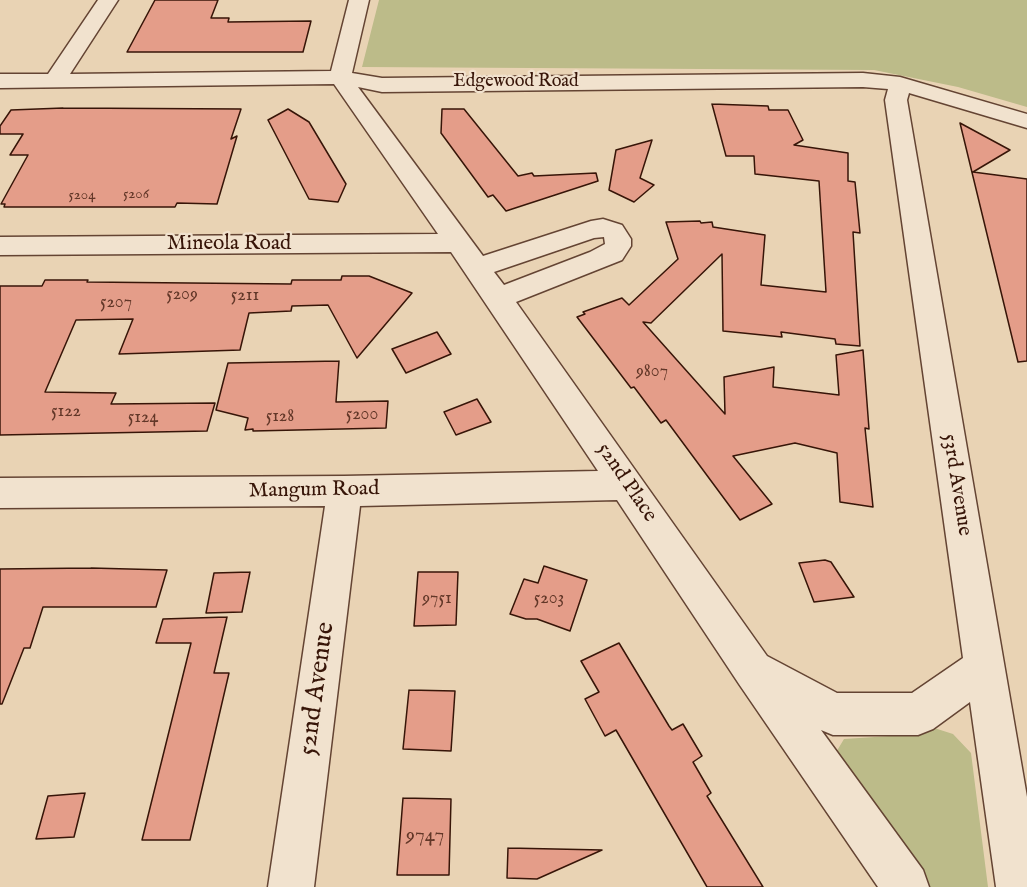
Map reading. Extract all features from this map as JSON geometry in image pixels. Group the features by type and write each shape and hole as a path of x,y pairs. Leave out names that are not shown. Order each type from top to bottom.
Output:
{"street":[{"path":"54,81 108,0"},
{"path":"340,77 359,0"},
{"name":"Edgewood Road","path":"0,81 340,77 382,85 863,80 900,84 1027,120"},
{"name":"52nd Place","path":"340,77 498,298 753,670 906,887"},
{"name":"53rd Avenue","path":"900,84 896,99 1019,887"},
{"path":"467,256 603,228 613,231 618,239 618,246 612,253 600,260 498,298"},
{"name":"Mineola Road","path":"0,246 467,256"},
{"name":"Mangum Road","path":"0,493 344,491 627,485"},
{"name":"52nd Avenue","path":"291,887 344,491"},
{"name":"52nd Place","path":"753,670 833,714 918,714 984,668"}],"shaded area":[{"path":"379,0 1027,0 1027,107 958,87 874,70 362,67"},
{"path":"931,727 953,734 971,753 988,887 927,887 835,754 844,739 890,736"}],"building":[{"path":"155,0 218,0 211,18 229,18 228,22 311,21 303,52 127,52"},
{"path":"712,104 768,106 769,110 788,110 803,140 794,145 848,153 848,181 855,182 860,233 853,232 860,346 836,344 835,339 781,332 782,337 723,331 722,254 651,323 643,322 725,414 724,377 774,367 773,387 839,395 836,355 863,350 869,429 865,428 873,507 840,502 837,453 795,443 733,456 772,504 740,520 666,420 661,423 577,317 585,314 583,312 622,298 629,305 678,259 666,222 712,222 713,227 765,235 761,285 826,292 819,181 755,174 754,156 726,156"},
{"path":"241,109 231,139 237,136 217,204 177,203 175,207 4,207 5,204 1,204 28,155 10,155 23,134 0,134 0,126 11,110"},
{"path":"288,109 309,122 346,184 338,202 309,199 268,120"},
{"path":"442,109 464,109 518,176 532,173 534,176 596,173 598,181 506,211 493,195 488,197 441,133"},
{"path":"960,123 1010,150 973,172 1027,179 1027,361 1018,362"},
{"path":"652,140 640,178 654,185 634,202 609,190 616,150"},
{"path":"342,276 369,276 412,293 357,358 328,305 292,306 291,311 249,313 240,350 119,354 133,319 76,320 45,392 116,393 111,404 215,403 207,431 0,435 0,286 42,286 45,280 291,284 292,280 341,280"},
{"path":"437,332 451,354 406,373 392,349"},
{"path":"339,361 336,402 388,401 386,428 253,431 253,429 245,430 248,418 216,410 228,363"},
{"path":"477,399 491,422 456,435 444,412"},
{"path":"825,560 831,562 854,597 814,602 799,563"},
{"path":"544,566 587,580 570,631 537,619 526,619 510,614 524,579 538,583"},
{"path":"0,569 167,570 156,607 43,607 30,648 24,648 2,704 0,704"},
{"path":"250,572 242,612 206,613 214,573"},
{"path":"418,572 458,572 456,625 414,626"},
{"path":"227,617 214,673 229,673 190,840 142,840 191,643 156,643 163,619"},
{"path":"619,643 669,726 672,730 683,724 702,756 693,762 711,793 707,796 763,887 707,887 616,730 605,736 585,699 599,692 581,661"},
{"path":"409,690 455,691 451,751 403,749"},
{"path":"85,793 74,837 36,839 48,796"},
{"path":"403,798 451,799 449,875 397,875"},
{"path":"508,848 602,850 537,879 507,878"}]}
